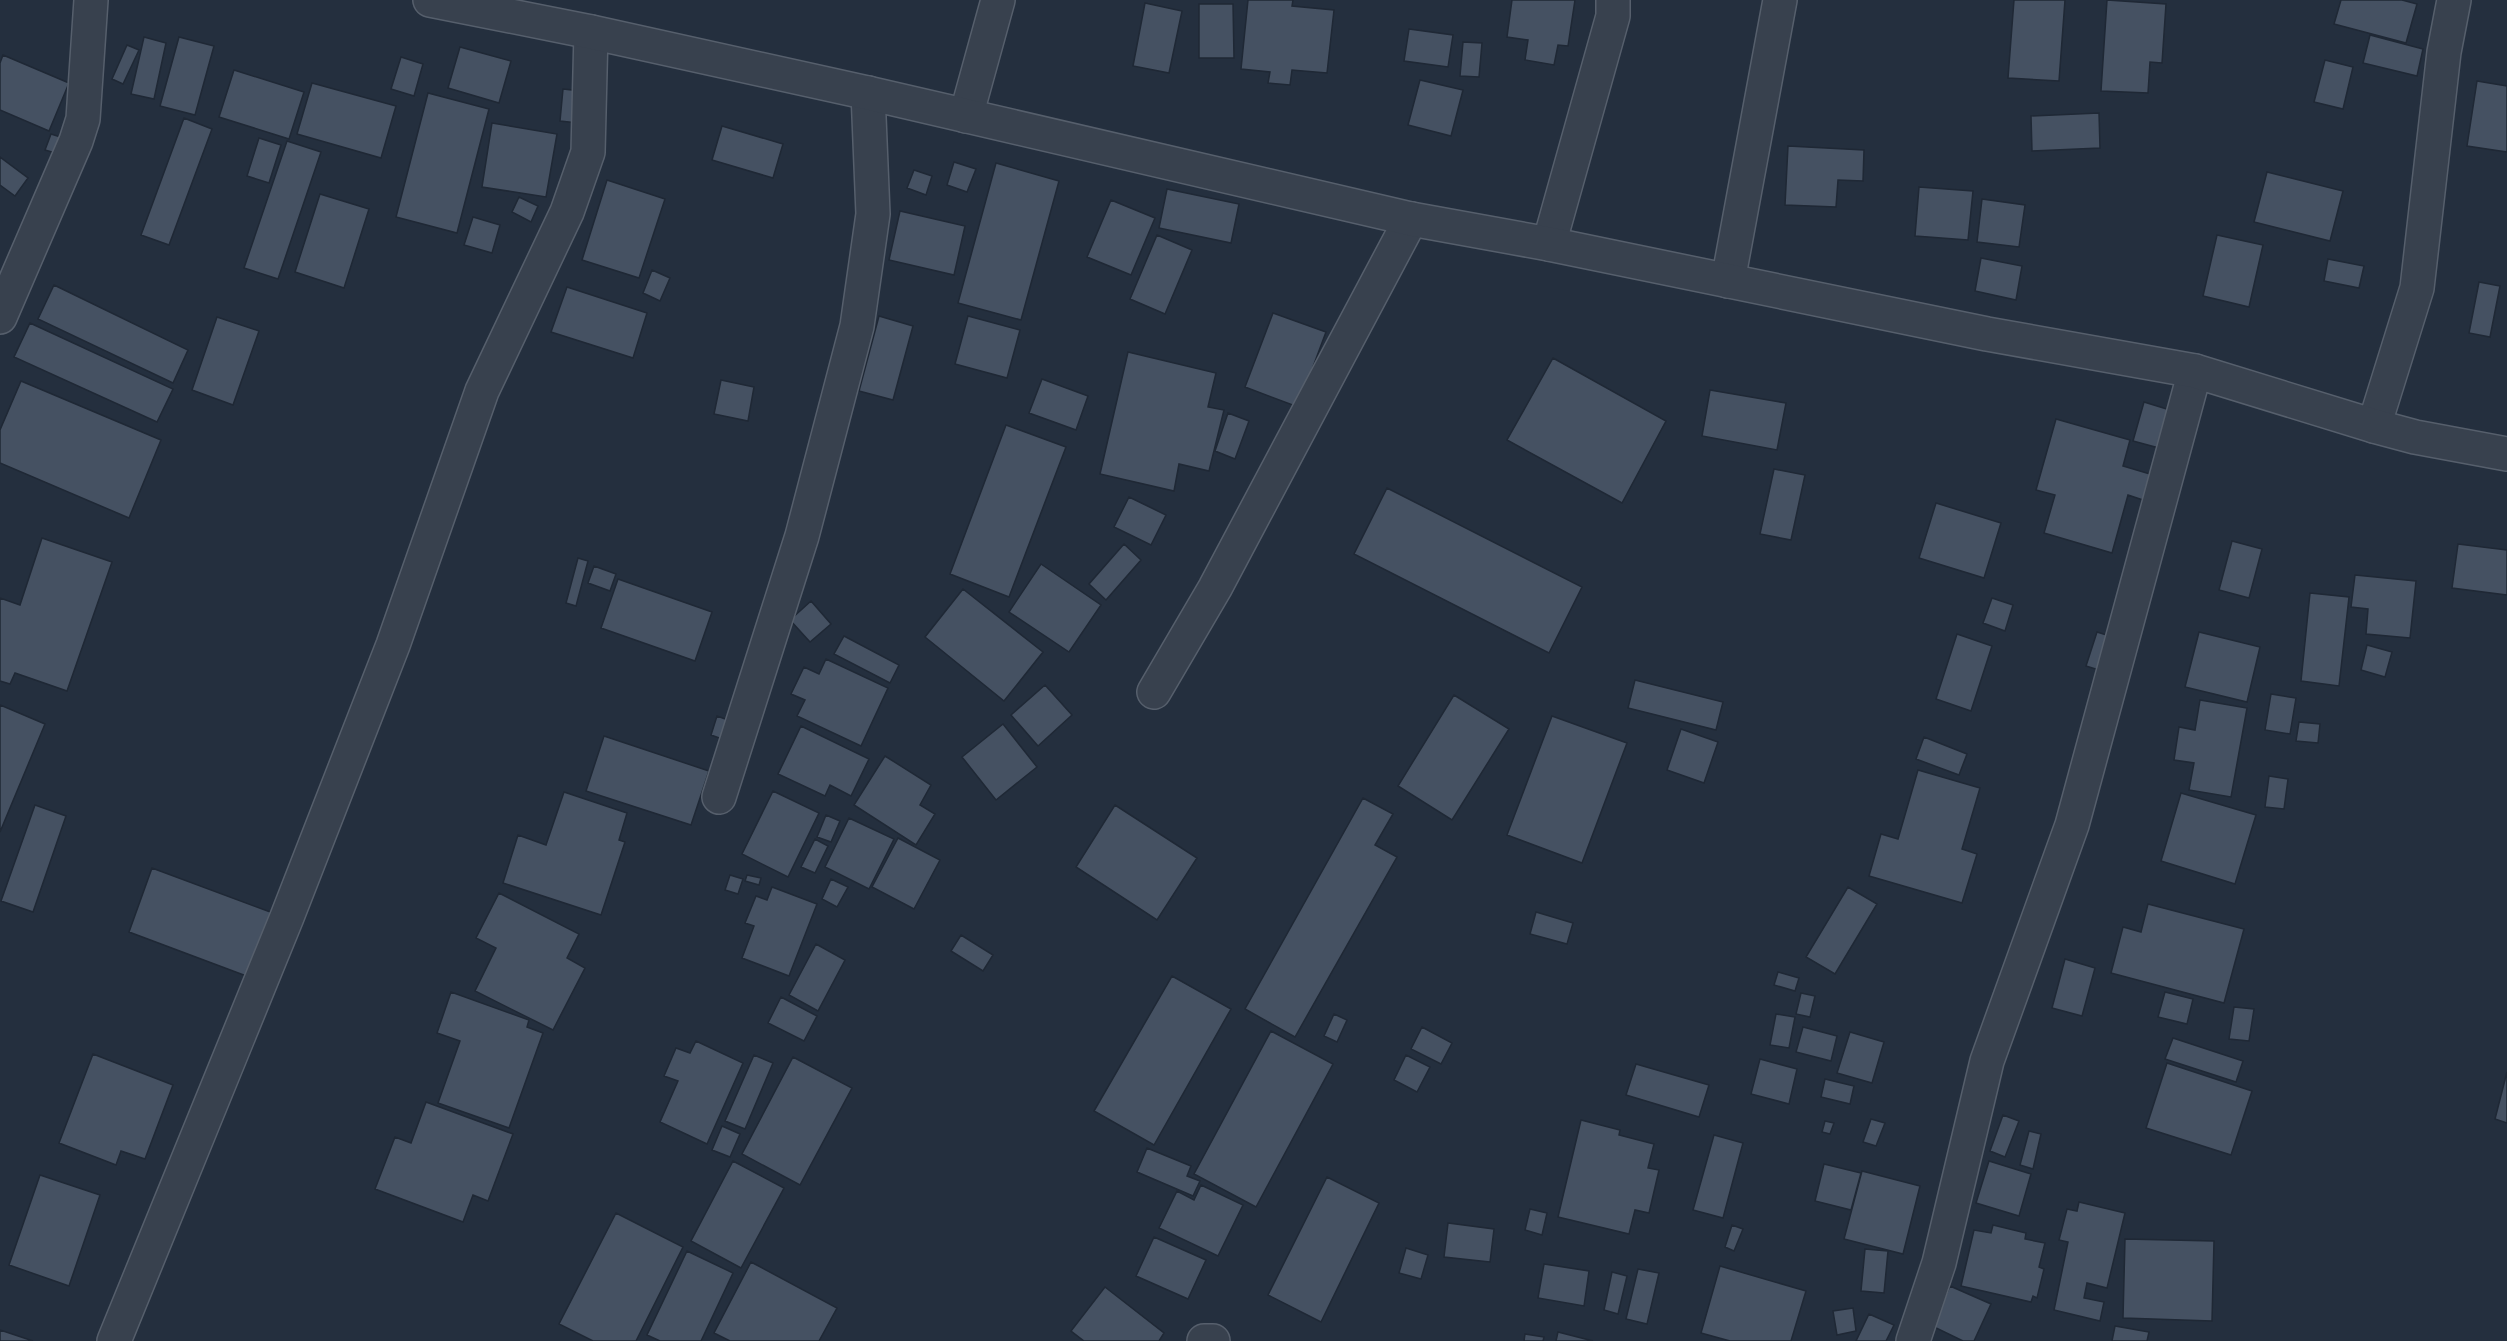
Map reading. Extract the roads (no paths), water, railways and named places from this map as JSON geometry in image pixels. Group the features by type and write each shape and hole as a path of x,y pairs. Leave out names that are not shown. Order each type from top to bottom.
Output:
{"street":[{"path":"0,317 76,141 82,119 91,0"},
{"path":"430,0 591,32 868,93 1411,219 1549,244 1987,334 2195,370 2374,426 2415,437 2507,454"},
{"path":"966,116 998,0"},
{"path":"1549,244 1613,16 1613,0"},
{"path":"1728,281 1780,0"},
{"path":"2374,426 2416,288 2444,52 2454,0"},
{"path":"114,1341 282,928 384,667 482,391 567,212 578,182 588,152 591,32"},
{"path":"718,797 802,536 857,326 873,214 868,93"},
{"path":"1154,692 1215,588 1411,219"},
{"path":"1913,1341 1939,1263 1986,1061 2072,825 2195,370"},
{"path":"1204,1341 1213,1341"}]}
